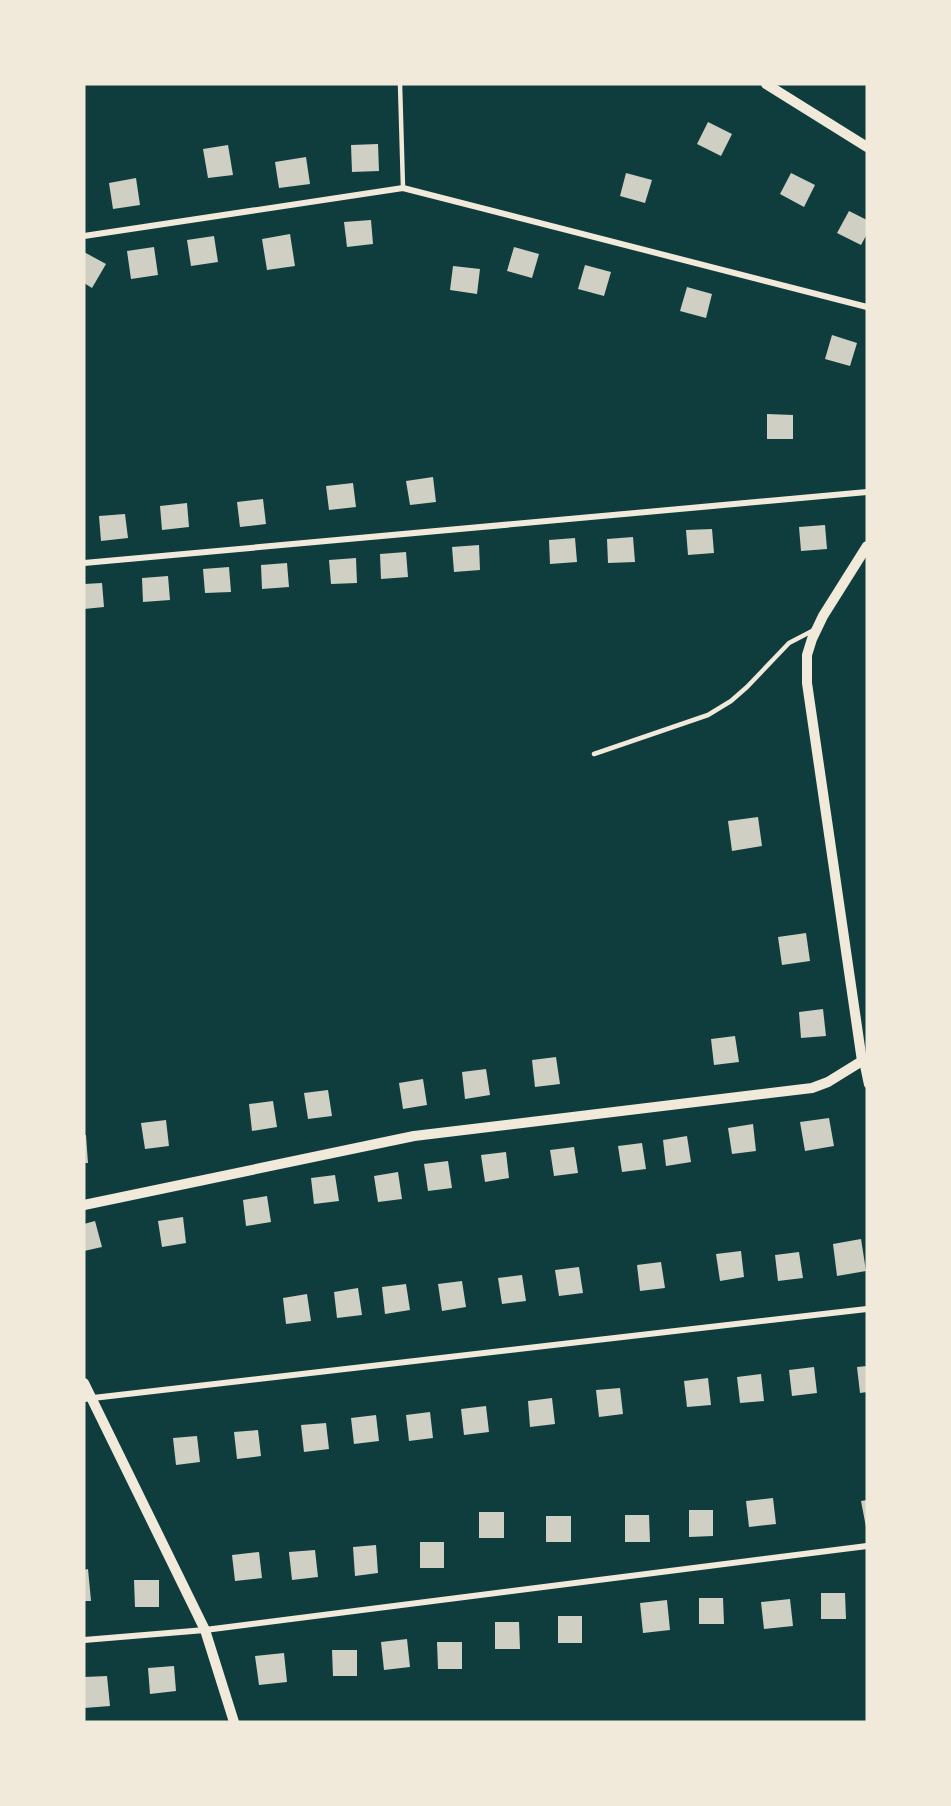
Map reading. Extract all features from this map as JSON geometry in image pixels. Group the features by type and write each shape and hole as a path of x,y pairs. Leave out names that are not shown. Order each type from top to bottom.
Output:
{"street":[{"path":"766,84 867,147"},
{"path":"84,236 403,188 867,308"},
{"path":"84,562 867,492"},
{"path":"867,546 817,629 807,655 807,683 867,1085"},
{"path":"84,1205 414,1136 812,1088 828,1082 862,1061"},
{"path":"87,1399 867,1309"},
{"path":"84,1383 87,1399 205,1630 234,1722"},
{"path":"84,1640 205,1630 867,1546"}],"lane":[{"path":"400,84 403,188"},
{"path":"594,754 708,715 731,701 747,687 789,643 817,629"}],"building":[{"path":"708,122 732,134 721,156 697,144"},
{"path":"378,144 379,171 352,172 351,145"},
{"path":"228,145 233,175 208,178 203,149"},
{"path":"306,157 310,184 279,188 275,162"},
{"path":"626,173 652,180 645,203 620,196"},
{"path":"791,173 815,185 804,207 780,194"},
{"path":"136,178 140,205 113,209 109,183"},
{"path":"849,211 867,220 867,234 861,245 837,233"},
{"path":"371,220 373,244 347,247 344,222"},
{"path":"290,234 295,266 267,270 262,239"},
{"path":"214,236 218,262 191,266 187,240"},
{"path":"154,247 158,275 131,279 127,251"},
{"path":"514,247 539,254 532,278 507,271"},
{"path":"84,252 106,264 92,288 84,283"},
{"path":"585,265 611,272 604,296 578,289"},
{"path":"453,266 480,269 477,294 450,290"},
{"path":"687,287 712,294 706,318 680,311"},
{"path":"832,335 857,343 850,366 825,359"},
{"path":"767,414 793,415 793,439 767,439"},
{"path":"433,477 436,502 410,505 406,481"},
{"path":"353,483 356,507 329,510 326,486"},
{"path":"263,499 266,524 240,527 237,502"},
{"path":"187,503 189,527 162,530 160,506"},
{"path":"125,514 128,538 101,541 99,516"},
{"path":"825,525 827,549 801,551 799,527"},
{"path":"712,529 714,553 688,555 686,530"},
{"path":"633,537 635,562 608,563 607,539"},
{"path":"575,538 577,562 550,564 549,540"},
{"path":"479,545 480,570 454,572 452,547"},
{"path":"406,552 408,577 381,579 380,554"},
{"path":"356,558 357,583 331,584 329,560"},
{"path":"287,563 289,587 262,589 261,565"},
{"path":"229,567 231,592 205,593 203,569"},
{"path":"168,576 170,600 143,602 142,578"},
{"path":"102,583 104,607 84,609 84,584"},
{"path":"758,817 762,846 732,851 728,821"},
{"path":"806,933 810,961 782,965 778,937"},
{"path":"823,1009 826,1036 801,1038 799,1012"},
{"path":"735,1036 739,1062 714,1065 711,1039"},
{"path":"556,1057 560,1084 535,1087 532,1060"},
{"path":"486,1069 490,1095 465,1099 462,1072"},
{"path":"423,1079 427,1105 403,1109 399,1083"},
{"path":"328,1090 332,1116 308,1119 304,1093"},
{"path":"273,1101 277,1127 252,1131 249,1104"},
{"path":"829,1118 834,1146 805,1151 800,1122"},
{"path":"166,1120 169,1146 145,1149 141,1123"},
{"path":"753,1124 756,1151 732,1154 728,1128"},
{"path":"84,1135 86,1135 88,1163 84,1163"},
{"path":"687,1136 691,1162 666,1166 663,1140"},
{"path":"642,1143 646,1169 622,1172 618,1146"},
{"path":"574,1147 578,1173 554,1176 550,1150"},
{"path":"506,1152 509,1178 485,1182 481,1155"},
{"path":"448,1161 452,1188 428,1191 424,1164"},
{"path":"398,1172 402,1199 378,1202 374,1176"},
{"path":"335,1175 339,1201 314,1204 311,1178"},
{"path":"267,1196 271,1222 246,1226 243,1200"},
{"path":"183,1217 186,1243 162,1247 158,1221"},
{"path":"95,1221 102,1247 84,1251 84,1224"},
{"path":"861,1239 866,1271 837,1276 833,1244"},
{"path":"741,1251 744,1277 720,1281 716,1254"},
{"path":"799,1252 803,1278 778,1281 775,1255"},
{"path":"661,1262 665,1288 640,1291 637,1265"},
{"path":"579,1267 583,1293 559,1296 555,1270"},
{"path":"522,1275 526,1301 502,1304 498,1278"},
{"path":"462,1281 466,1307 442,1311 438,1284"},
{"path":"406,1284 410,1310 385,1314 382,1287"},
{"path":"358,1288 362,1315 337,1318 334,1292"},
{"path":"307,1294 311,1321 286,1324 283,1298"},
{"path":"867,1366 867,1392 860,1393 857,1367"},
{"path":"814,1367 817,1393 792,1396 789,1370"},
{"path":"761,1374 764,1401 740,1403 737,1377"},
{"path":"708,1378 711,1405 687,1407 684,1381"},
{"path":"620,1388 623,1414 599,1417 596,1390"},
{"path":"552,1398 555,1424 530,1427 528,1401"},
{"path":"486,1406 489,1432 464,1435 461,1409"},
{"path":"430,1412 433,1438 409,1441 406,1415"},
{"path":"376,1415 379,1441 354,1444 351,1418"},
{"path":"326,1423 329,1449 304,1452 301,1425"},
{"path":"258,1430 261,1456 237,1459 234,1432"},
{"path":"197,1436 200,1462 176,1465 173,1438"},
{"path":"773,1498 776,1524 749,1527 746,1501"},
{"path":"867,1500 867,1526 866,1527 861,1501"},
{"path":"689,1510 713,1510 713,1536 689,1537"},
{"path":"479,1512 504,1512 504,1538 479,1538"},
{"path":"625,1515 649,1515 650,1542 625,1542"},
{"path":"546,1516 571,1516 571,1542 546,1542"},
{"path":"420,1542 444,1542 444,1568 420,1568"},
{"path":"376,1545 378,1573 355,1576 353,1547"},
{"path":"315,1550 318,1577 292,1580 289,1552"},
{"path":"259,1552 262,1578 235,1581 232,1555"},
{"path":"88,1569 91,1601 84,1601 84,1570"},
{"path":"134,1580 159,1580 159,1607 135,1607"},
{"path":"821,1593 845,1593 846,1619 821,1619"},
{"path":"699,1598 723,1598 724,1624 699,1624"},
{"path":"790,1599 793,1626 764,1629 761,1602"},
{"path":"667,1600 670,1630 643,1633 640,1603"},
{"path":"558,1616 582,1616 582,1643 558,1643"},
{"path":"495,1622 519,1622 520,1649 495,1649"},
{"path":"407,1639 410,1667 384,1670 381,1642"},
{"path":"437,1642 462,1642 462,1669 438,1669"},
{"path":"332,1650 357,1650 357,1676 333,1676"},
{"path":"284,1653 287,1682 259,1685 255,1656"},
{"path":"174,1666 176,1691 150,1694 148,1668"},
{"path":"107,1676 110,1706 84,1708 84,1677"}]}
